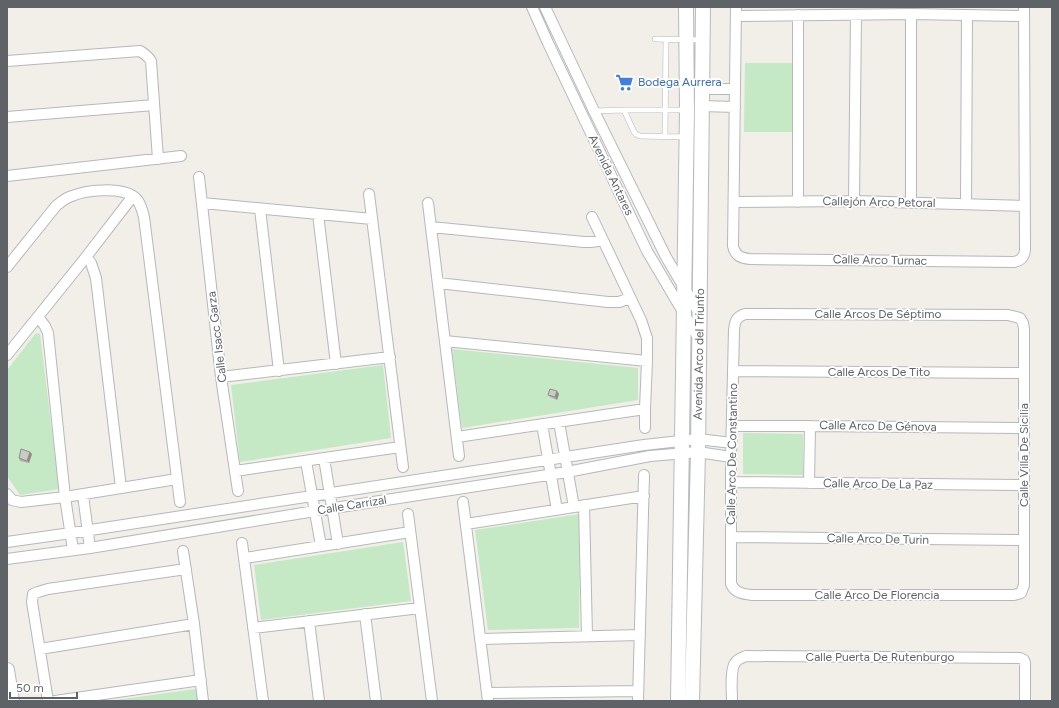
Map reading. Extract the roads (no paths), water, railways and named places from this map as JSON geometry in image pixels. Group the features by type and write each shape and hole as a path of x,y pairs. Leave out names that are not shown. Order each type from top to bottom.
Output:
{"street":[{"name":"Avenida Antares","path":"532,7 647,250 699,340"},
{"name":"Avenida Antares","path":"545,7 594,111 666,257 699,313"},
{"name":"Avenida Arco del Triunfo","path":"678,701 681,447 685,290 687,110 686,7"},
{"name":"Avenida Arco del Triunfo","path":"692,701 698,446 703,7"},
{"path":"734,202 736,11 798,15 967,15 1024,11 1024,206"},
{"path":"910,202 911,14"},
{"path":"798,15 798,202"},
{"path":"854,201 856,15"},
{"path":"966,204 967,15"},
{"path":"7,61 140,51 151,61 158,159"},
{"path":"702,88 735,89"},
{"path":"7,117 154,105"},
{"path":"702,106 735,107"},
{"path":"7,176 181,156"},
{"name":"Calle Isacc Garza","path":"199,177 221,378 238,491"},
{"path":"7,267 56,206 64,199 72,195 115,190 133,196 138,201 144,217 180,502"},
{"path":"369,194 390,357 402,467"},
{"path":"7,355 133,196"},
{"name":"Callejón Arco Petoral","path":"734,202 854,201 1024,206"},
{"name":"Calle Arco Turnac","path":"734,202 734,251 744,258 750,259 1014,262 1019,261 1024,256 1024,206"},
{"path":"202,203 372,219"},
{"path":"428,203 459,456"},
{"path":"260,208 279,371"},
{"path":"318,214 336,364"},
{"path":"592,217 641,320 647,338 645,428"},
{"path":"431,226 584,242 603,240"},
{"path":"86,257 96,278 121,488"},
{"path":"438,283 608,302 619,302 630,298"},
{"name":"Calle Arcos De Séptimo","path":"737,317 745,314 761,314 1008,315 1020,318"},
{"path":"38,317 48,333 65,498 74,550"},
{"name":"Calle Arco De Constantino","path":"734,589 731,584 731,457 734,330 737,317"},
{"name":"Calle Villa De Sicilia","path":"1020,318 1024,329 1024,585 1022,593"},
{"path":"445,341 647,362"},
{"path":"221,378 390,357"},
{"name":"Calle Arcos De Tito","path":"734,371 1024,373"},
{"path":"457,437 645,409"},
{"path":"559,422 574,507"},
{"path":"542,424 557,510"},
{"name":"Calle Arco De Génova","path":"732,426 1024,428"},
{"path":"809,483 810,426"},
{"path":"698,446 732,443"},
{"name":"Calle Carrizal","path":"7,542 312,497 644,445 681,447 698,446"},
{"path":"698,446 731,457"},
{"path":"235,471 400,447"},
{"name":"Calle Carrizal","path":"7,559 90,548 315,510 567,472 650,456 681,447"},
{"path":"324,458 338,544"},
{"path":"306,461 321,546"},
{"path":"464,502 488,697 638,696 644,475"},
{"path":"7,494 12,500 21,502 65,498 177,479"},
{"name":"Calle Arco De La Paz","path":"732,482 1023,485"},
{"path":"83,495 90,548"},
{"path":"466,524 644,496"},
{"path":"584,505 588,636"},
{"path":"408,514 432,701"},
{"path":"245,558 410,532"},
{"name":"Calle Arco De Turin","path":"731,537 1024,540"},
{"path":"242,543 263,701"},
{"path":"183,551 194,624 203,701"},
{"path":"48,701 32,602 33,594 48,589 186,569"},
{"name":"Calle Arco De Florencia","path":"734,589 744,594 752,595 1014,595 1022,593"},
{"path":"253,628 420,608"},
{"path":"365,614 376,701"},
{"path":"309,621 319,701"},
{"path":"40,649 194,624"},
{"path":"481,639 640,635"},
{"name":"Calle Puerta De Rutenburgo","path":"732,701 732,669 734,664 740,658 746,656 761,656 1020,658 1024,660 1025,663 1025,701"},
{"path":"7,670 12,701"},
{"path":"55,701 201,680"}],"lane":[{"path":"655,39 703,40"},
{"path":"664,136 666,39"},
{"path":"624,110 634,132 640,136 686,137"},
{"path":"594,111 687,110"}],"place":[{"name":"Bodega Aurrera","path":"625,82"}]}
